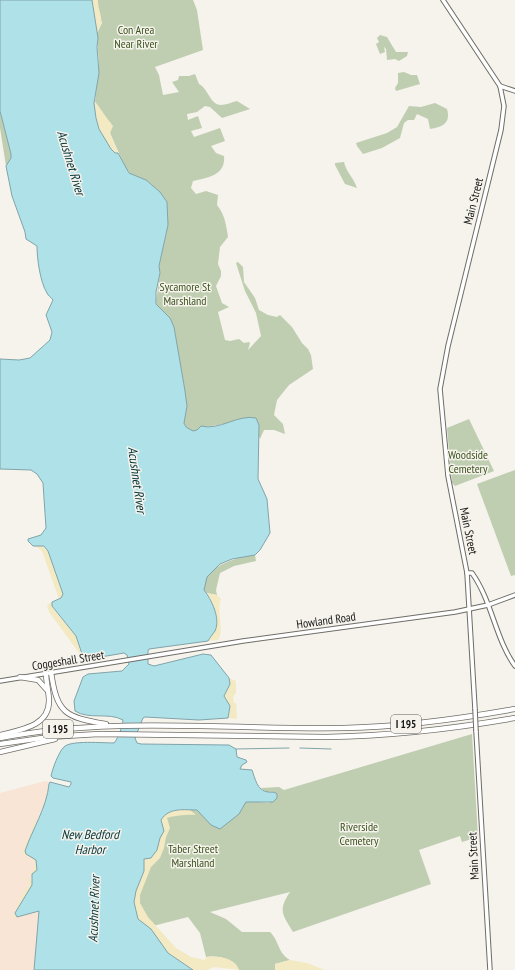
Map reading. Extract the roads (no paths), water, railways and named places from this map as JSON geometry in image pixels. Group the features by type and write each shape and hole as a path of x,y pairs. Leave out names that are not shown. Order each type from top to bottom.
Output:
{"highway":[{"path":"0,735 28,728 38,723 47,710 49,696 49,673"},
{"path":"49,673 56,699 67,712 82,719 117,726"},
{"path":"20,678 40,681 46,688 49,696"},
{"name":"I 195","path":"0,738 52,730 117,726 353,728 409,724 515,708"},
{"name":"I 195","path":"0,744 88,734 346,737 408,733 470,726 515,718"},
{"path":"0,752 41,742 88,734"}],"main road":[{"path":"443,0 500,86 515,91"},
{"name":"Main Street","path":"490,970 467,573 448,476 440,386 446,352 500,134 504,103 500,86"},
{"path":"467,573 472,573 475,577 507,653 515,666"},
{"name":"Howland Road","path":"139,658 469,609 488,605 515,595"},
{"name":"Coggeshall Street","path":"0,681 139,658"}],"water":[{"path":"0,0 92,0 98,38 97,47 99,73 94,103 99,129 111,149 115,153 118,153 129,173 146,180 160,192 167,202 168,225 159,266 160,273 156,292 156,304 170,318 174,327 187,406 184,423 186,427 193,431 197,430 201,426 208,427 222,425 249,417 256,418 259,425 258,479 267,499 270,533 260,550 255,555 232,559 220,564 207,577 204,590 210,598 217,620 215,631 208,641 149,649 148,651 148,664 154,666 203,654 211,655 229,678 230,684 224,696 230,706 228,718 199,720 145,717 143,718 135,738 137,743 141,744 229,745 236,749 237,757 246,760 247,762 242,765 240,769 252,770 257,784 261,789 277,794 277,798 273,802 246,802 239,814 220,829 211,825 197,810 172,811 161,820 164,831 160,838 157,850 151,858 144,859 144,871 136,891 134,902 138,919 151,929 168,953 193,970 34,970 39,911 17,917 15,913 32,885 32,874 37,870 36,860 26,854 25,851 42,810 48,793 49,784 50,782 69,787 71,784 71,782 53,778 51,776 60,752 64,747 73,743 114,743 121,729 123,720 112,716 86,715 75,711 74,701 83,677 88,674 122,671 129,664 127,655 124,653 84,660 76,636 52,606 52,602 61,598 63,594 48,551 44,546 33,546 28,541 28,539 41,535 46,528 43,483 37,474 31,470 0,469 0,359 19,360 30,358 50,340 52,332 46,315 53,300 47,294 42,283 38,263 37,246 26,239 25,232 12,196 6,166 11,158 11,154 0,111"}],"waterway":[{"path":"236,749 289,748"},
{"path":"300,748 331,749"}],"park label":[{"name":"Con Area Near River","path":"136,36"},
{"name":"Sycamore St Marshland","path":"185,293"},
{"name":"Woodside Cemetery","path":"468,461"},
{"name":"Riverside Cemetery","path":"359,833"},
{"name":"Taber Street Marshland","path":"193,855"}],"water label":[{"name":"Acushnet River","path":"71,163"},
{"name":"Acushnet River","path":"137,480"},
{"name":"New Bedford Harbor","path":"90,842"},
{"name":"Acushnet River","path":"94,909"}]}
